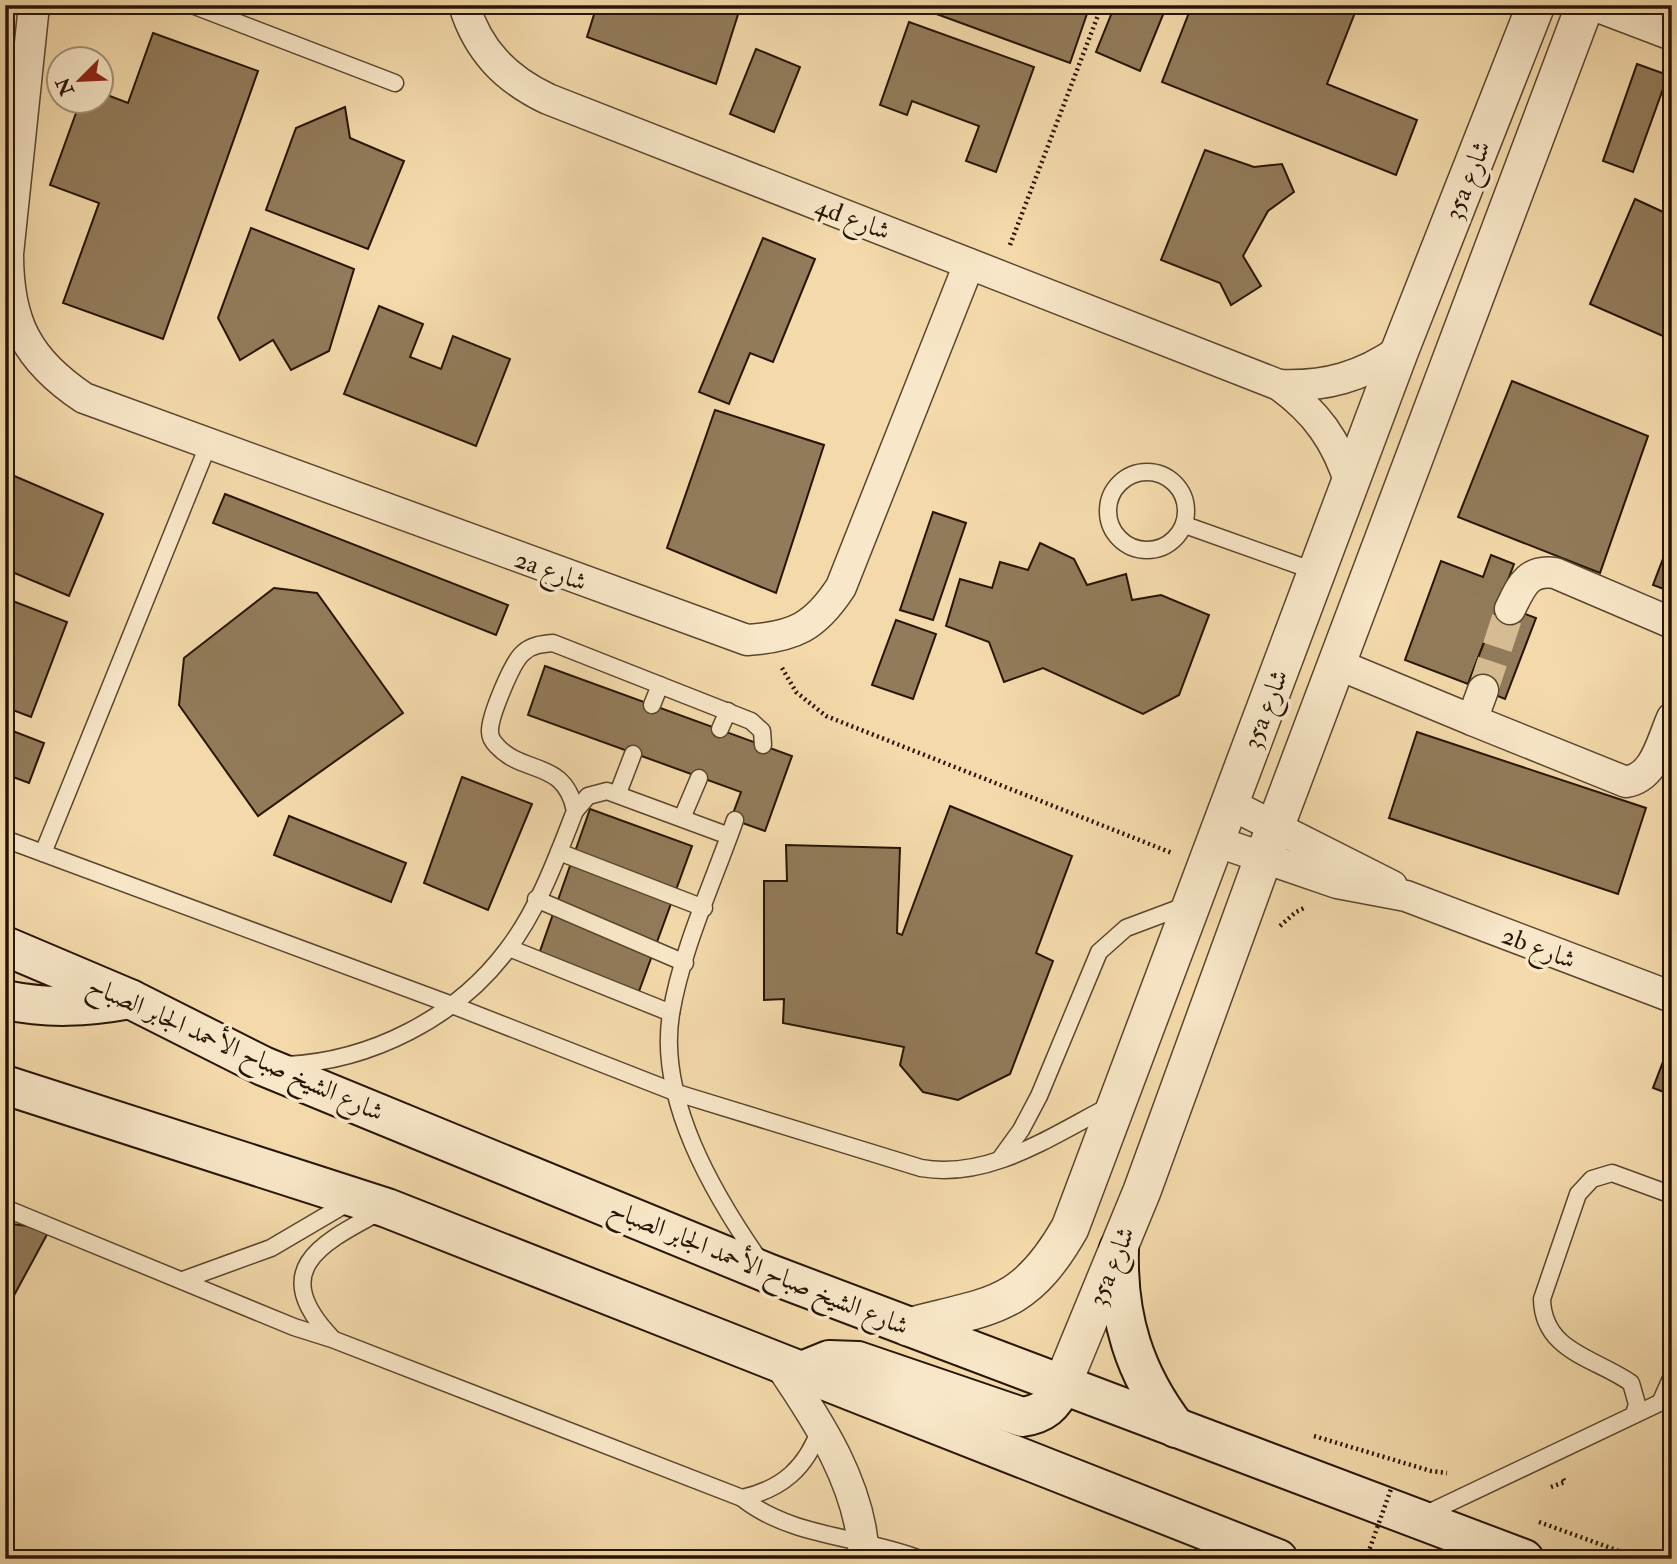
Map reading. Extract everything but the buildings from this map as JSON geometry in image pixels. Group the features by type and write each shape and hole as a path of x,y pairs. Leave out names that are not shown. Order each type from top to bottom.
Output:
{"main road":[{"name":"شارع الشيخ صباح الأحمد الجابر الصباح","path":"5,946 130,999 263,1066 770,1274 1524,1559"},
{"path":"5,1000 50,1007 74,1007 130,999"},
{"path":"5,1085 372,1203 1271,1558"},
{"path":"1119,1249 1118,1281 1129,1344 1156,1402 1175,1428"},
{"path":"790,1367 829,1360 858,1361 1021,1417 1035,1415 1048,1408 1062,1385"}],"street":[{"name":"2a شارع","path":"34,5 8,254 8,289 16,322 32,352 55,379 84,398 747,640 775,638 803,629 825,611 841,587 969,264"},
{"name":"4d شارع","path":"464,5 470,25 484,49 501,70 523,87 1279,385 1317,417 1332,438 1350,484"},
{"name":"35a شارع","path":"908,1327 986,1308 1011,1297 1033,1281 1052,1261 1070,1228 1400,350 1536,5"},
{"name":"35a شارع","path":"1062,1385 1119,1249 1585,5"},
{"path":"1593,5 1672,35"},
{"name":"4d شارع","path":"1279,385 1305,386 1356,376 1400,350"},
{"path":"1510,609 1525,580 1544,571 1555,573 1672,623"},
{"path":"1337,664 1626,782 1637,780 1646,774 1672,718"},
{"path":"1472,720 1483,690"},
{"name":"2b شارع","path":"1230,804 1269,843 1352,887 1406,897 1672,997"},
{"name":"2b شارع","path":"1210,854 1269,843"},
{"path":"790,1367 847,1482 867,1553"}],"lane":[{"path":"192,5 395,83"},
{"path":"43,853 209,443"},
{"path":"1146,471 1162,474 1175,482 1184,495 1187,510 1185,525 1176,539 1163,547 1148,551 1133,548 1120,540 1111,527 1107,512 1110,496 1119,483 1131,474 1146,471"},
{"path":"1185,525 1317,572"},
{"path":"575,811 569,791 555,776 501,750 492,739 490,724 517,659 532,647 553,643 728,710 757,724 762,731 763,745"},
{"path":"652,705 660,685"},
{"path":"720,729 728,710"},
{"path":"618,793 633,754"},
{"path":"682,818 699,778"},
{"path":"263,1066 303,1064 343,1057 382,1044 452,1005 489,971 509,948 559,852 580,802 597,792 618,793 729,836"},
{"path":"735,820 685,963 671,1013 670,1054 686,1125 712,1186 770,1274"},
{"path":"5,839 452,1005 677,1093 921,1168 961,1171 999,1160 1119,1101"},
{"path":"559,852 704,908"},
{"path":"536,899 685,963"},
{"path":"999,1160 1021,1130 1039,1096 1099,952 1126,928 1192,904"},
{"path":"509,948 671,1013"},
{"path":"1633,1414 1637,1404 1631,1383 1557,1341 1542,1314 1542,1299 1578,1194 1592,1179 1612,1173 1672,1195"},
{"path":"183,1280 271,1248 372,1203"},
{"path":"332,1339 307,1307 302,1288 305,1269 314,1253 372,1203"},
{"path":"5,1208 260,1314 332,1339 742,1498 761,1511 867,1553 920,1559"},
{"path":"1416,1519 1666,1399 1672,1376"},
{"path":"742,1498 768,1490 792,1476 814,1446 820,1429"}],"path":[{"path":"998,275 1102,5"},
{"path":"775,638 782,667 796,692 826,716 1210,854"},
{"path":"1276,931 1296,912 1312,905"},
{"path":"1304,1433 1431,1471 1451,1473"},
{"path":"1539,1492 1564,1482 1551,1454"},
{"path":"1366,1559 1391,1489"},
{"path":"1526,1517 1641,1559"}],"tunnel":[{"path":"1483,690 1510,609"}]}
